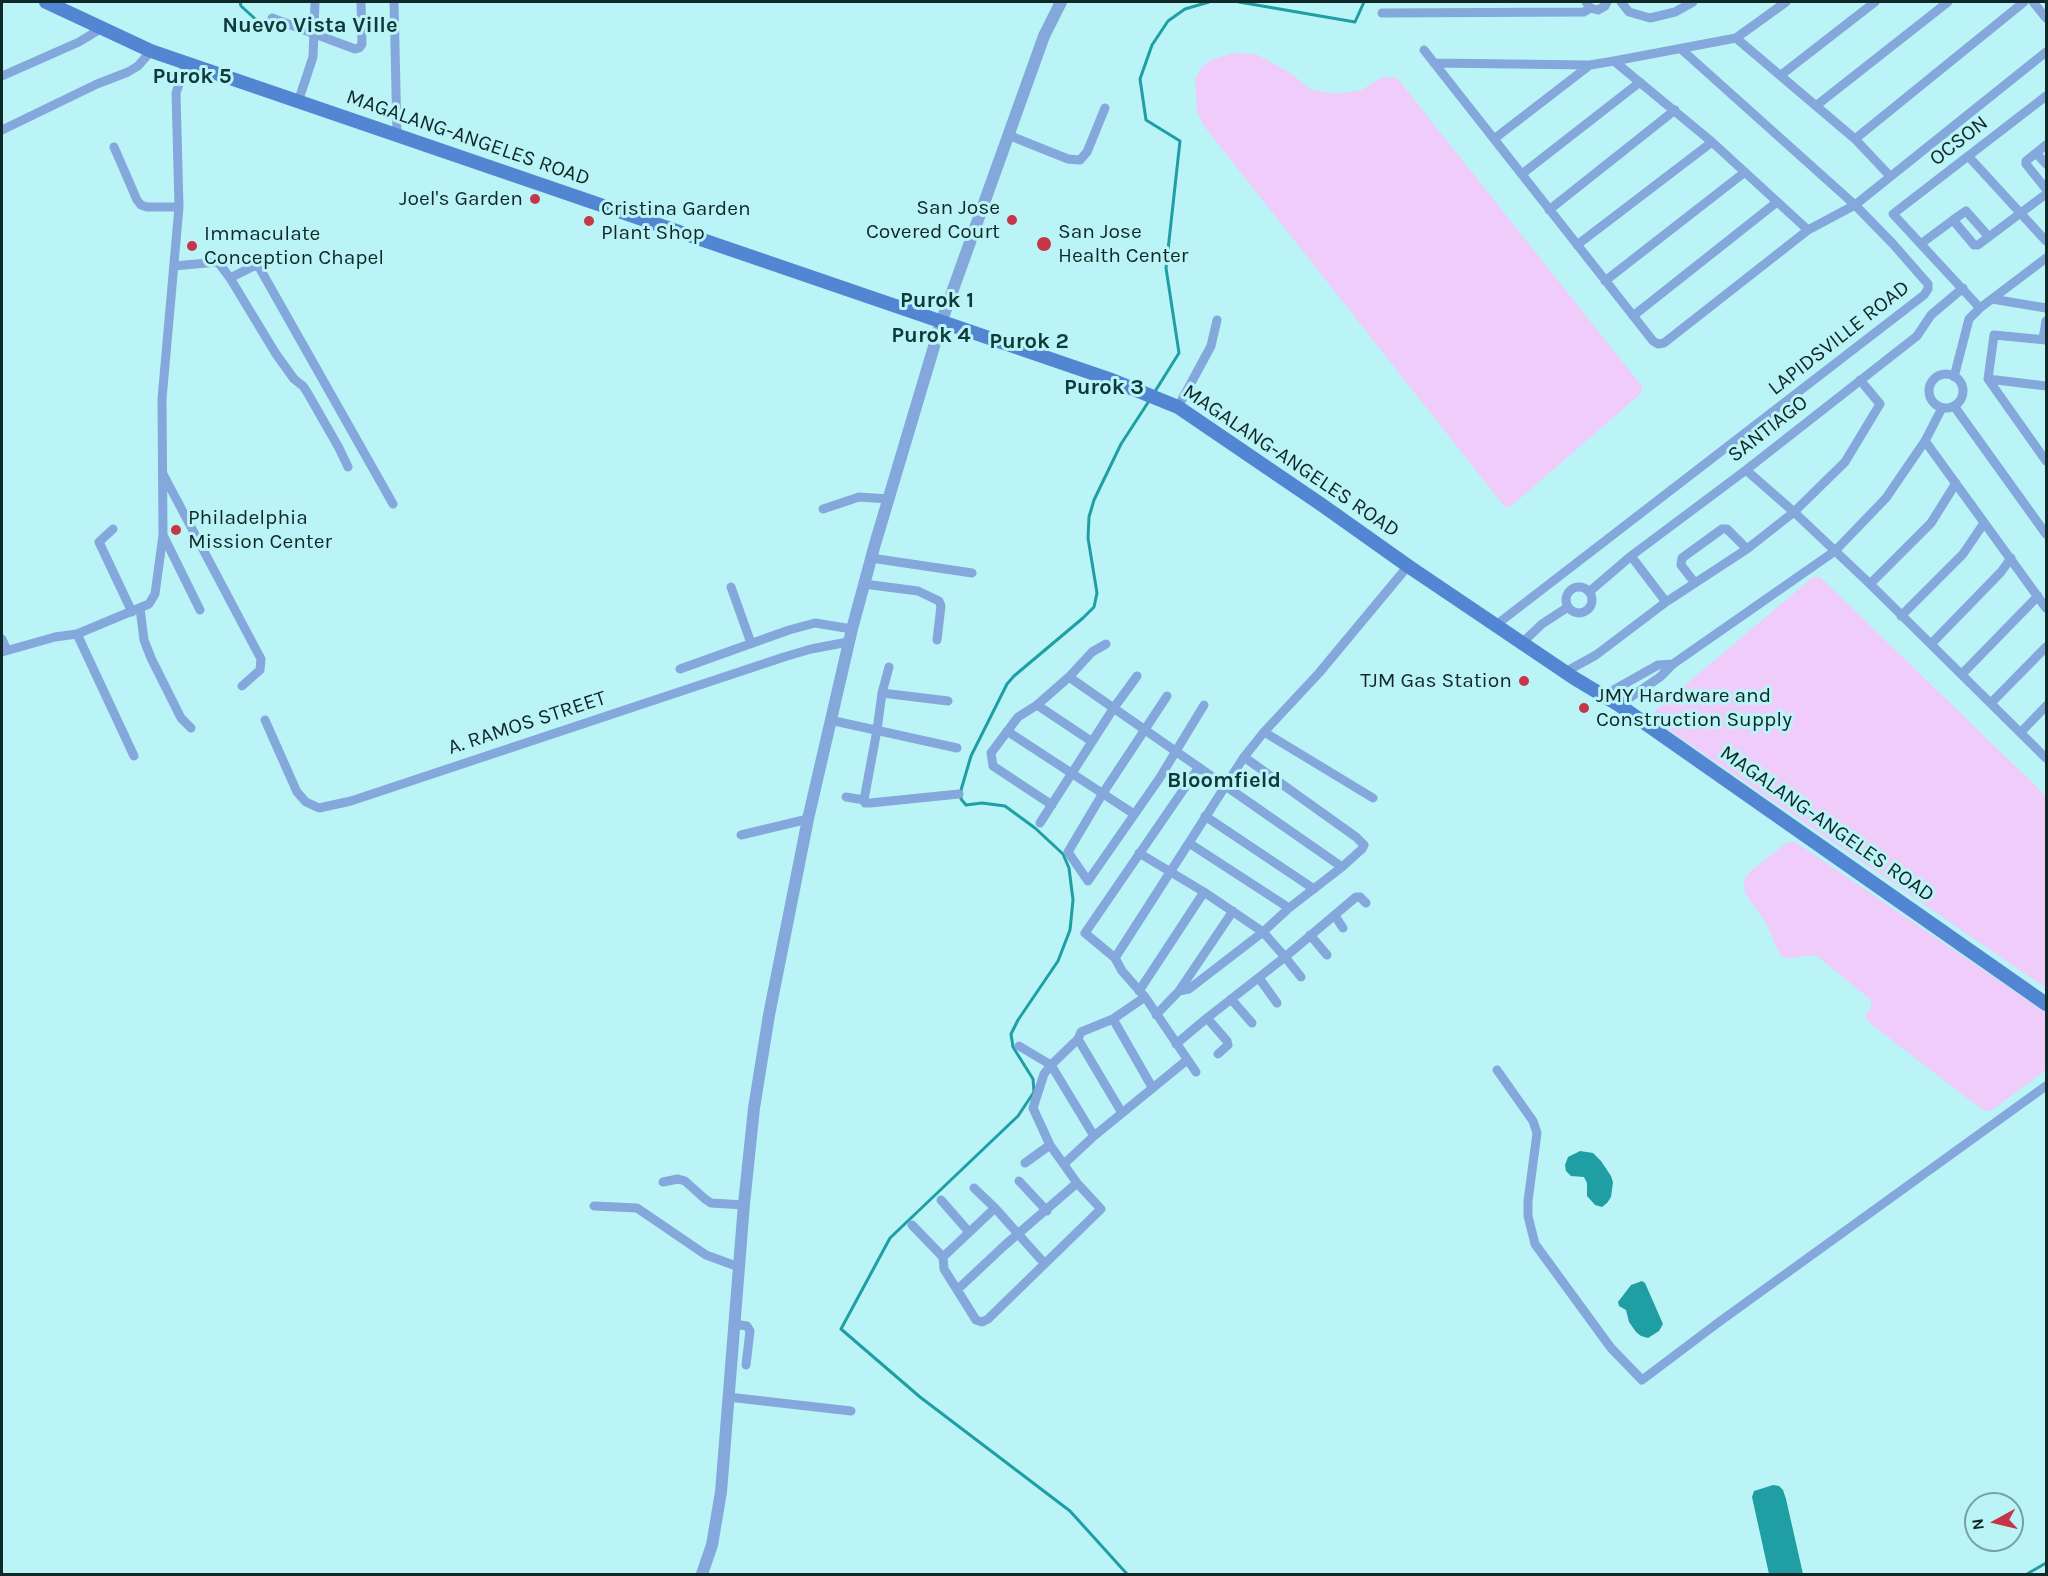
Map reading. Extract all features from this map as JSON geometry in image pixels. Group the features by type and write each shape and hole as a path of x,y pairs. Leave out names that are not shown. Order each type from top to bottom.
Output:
{"main road":[{"name":"MAGALANG-ANGELES ROAD","path":"46,2 151,51 186,64 1151,395 1178,407 1408,566 1619,705 2046,1004"}],"street":[{"path":"298,102 313,57 315,2"},
{"path":"273,18 355,49 360,48 362,44 361,2"},
{"path":"394,2 397,135"},
{"path":"702,1575 712,1545 719,1512 754,1108 767,1025 808,819 848,642 941,323 1044,36 1061,2"},
{"path":"1416,2 1417,13"},
{"path":"1459,2 1460,12"},
{"path":"1382,13 1460,12 1502,7 1545,6 1584,12 1588,5 1598,10 1607,2"},
{"path":"1621,2 1629,12 1650,18 1675,12 1693,2"},
{"path":"1673,2 1675,12"},
{"path":"1434,63 1590,65 1614,61 1736,38 1786,2"},
{"path":"1781,75 1875,2"},
{"path":"1816,105 1948,2"},
{"path":"1855,139 2024,2"},
{"path":"2033,2 2046,18"},
{"path":"2,76 80,42 102,28"},
{"path":"1736,38 1855,139 1890,176"},
{"name":"LAPIDSVILLE ROAD","path":"1496,625 1924,295 1928,289 1928,284 1893,244 1854,205 1681,49"},
{"path":"1424,50 1605,281 1653,341 1658,344 1664,343 1808,230 1854,205 2046,52"},
{"path":"2,130 97,84 128,72 138,66 151,51"},
{"path":"1614,61 1712,142 1808,230"},
{"path":"2,639 4,651 77,634 148,604 155,594 163,536 162,399 179,207 176,93 186,64"},
{"path":"1494,139 1590,65"},
{"path":"1522,174 1640,82"},
{"name":"OCSON","path":"1922,243 1893,214 2044,102"},
{"path":"1008,135 1061,156 1080,160 1087,152 1105,108"},
{"path":"1549,210 1675,110"},
{"path":"1577,245 1712,142"},
{"path":"2046,145 2026,161 2046,189"},
{"path":"114,147 141,205 179,207"},
{"path":"2036,153 2046,164"},
{"path":"1969,157 2046,241"},
{"path":"1605,281 1745,172"},
{"path":"1953,220 1974,245 1978,245 2046,194"},
{"path":"1633,316 1777,202"},
{"path":"1980,308 1922,243 1964,211 1989,237"},
{"path":"1954,376 1969,319 2046,258"},
{"path":"174,266 218,262 276,354 294,380 307,392 348,467"},
{"path":"230,278 254,266 259,267 393,504"},
{"name":"SANTIAGO","path":"1589,592 1631,556 1746,470 1917,336 1932,315 1963,288"},
{"path":"1992,299 2046,308"},
{"path":"1178,407 1211,346 1217,320"},
{"path":"2046,321 2045,340 1994,335 1988,379 2046,460"},
{"path":"1940,375 1954,376 1961,383 1963,393 1959,402 1954,406 1942,408 1931,399 1930,385 1940,375"},
{"path":"1988,379 2046,386"},
{"path":"1567,671 1596,655 1666,602 1747,549 1794,512 1845,462 1880,404 1860,380"},
{"path":"1954,406 2046,534"},
{"path":"1619,705 1660,677 1673,664 1835,552 1886,498 1924,441 1942,408"},
{"path":"1924,441 2046,608"},
{"path":"1746,470 1870,584 2046,758"},
{"path":"162,472 261,659 260,670 242,686"},
{"path":"1870,584 1931,522 1956,483"},
{"path":"823,509 859,497 889,500"},
{"path":"1901,616 1963,554 1984,523"},
{"path":"113,529 99,542 136,610 151,658 182,718 191,728"},
{"path":"1695,583 1681,565 1682,558 1722,529 1727,529 1747,549"},
{"path":"163,536 200,610"},
{"path":"1631,556 1666,602"},
{"path":"871,558 972,573"},
{"path":"1931,644 2001,572 2011,558"},
{"path":"1114,958 1244,757 1319,673 1408,566"},
{"path":"864,584 918,591 939,601 941,606 937,640"},
{"path":"731,587 752,643"},
{"name":"SANTIAGO","path":"1577,587 1589,592 1592,600 1588,609 1580,613 1568,607 1566,598 1569,591 1577,587"},
{"path":"1962,675 2038,596"},
{"name":"SANTIAGO","path":"1522,643 1542,624 1568,607"},
{"path":"680,669 815,623 852,629"},
{"path":"77,634 134,756"},
{"name":"A. RAMOS STREET","path":"265,720 297,792 306,802 319,808 351,801 784,657 848,642"},
{"path":"1052,805 993,766 991,753 1018,717 1037,705 1069,677 1092,652 1106,644"},
{"path":"1991,703 2046,647"},
{"path":"1603,696 1658,665 1673,664"},
{"path":"864,800 882,693 889,667"},
{"path":"1040,823 1091,741 1137,676"},
{"path":"1069,677 1342,867"},
{"path":"1628,682 1634,685 1637,692"},
{"path":"882,693 948,701"},
{"path":"1167,696 1102,793 1068,852 1088,881 1159,779 1204,705"},
{"path":"1037,705 1091,741"},
{"path":"2021,732 2046,706"},
{"path":"831,720 957,748"},
{"path":"1007,731 1134,814"},
{"path":"1264,732 1373,798"},
{"path":"1179,991 1189,989 1263,932 1362,849 1362,841 1244,757"},
{"path":"1196,1072 1114,958 1085,933 1199,767"},
{"path":"846,797 870,803 959,794"},
{"path":"1205,816 1314,889"},
{"path":"741,835 808,819"},
{"path":"1189,843 1289,908"},
{"path":"1139,853 1204,892 1263,932 1301,977"},
{"path":"912,1225 943,1257 944,1269 976,1320 982,1322 988,1319 1101,1209 1077,1183 1050,1145 1033,1108 1044,1074 1086,1029 1113,1019 1142,994 1204,892"},
{"path":"1176,1044 1356,897 1360,897 1366,903"},
{"path":"1156,1015 1179,991 1233,911"},
{"path":"1335,916 1344,928"},
{"path":"1310,935 1327,955"},
{"path":"1259,978 1276,1003"},
{"path":"1231,999 1252,1023"},
{"path":"1207,1018 1227,1041 1228,1045 1218,1054"},
{"path":"1113,1019 1152,1087"},
{"path":"1078,1039 1122,1113"},
{"path":"1019,1046 1051,1065 1094,1136"},
{"path":"1064,1164 1152,1087 1188,1060"},
{"path":"1497,1070 1533,1121 1537,1133 1528,1201 1528,1216 1534,1244 1611,1348 1642,1380 1728,1315 2046,1086"},
{"path":"1025,1163 1050,1145"},
{"path":"663,1182 678,1179 685,1181 711,1203 744,1205"},
{"path":"1019,1181 1047,1211"},
{"path":"958,1289 1077,1183"},
{"path":"974,1188 1044,1263"},
{"path":"941,1200 969,1232"},
{"path":"594,1206 637,1208 706,1255 739,1268"},
{"path":"943,1257 995,1208"},
{"path":"734,1324 747,1326 750,1330 746,1365"},
{"path":"728,1397 851,1411"}],"shaded area":[{"path":"1233,53 1256,54 1289,72 1310,89 1330,93 1361,90 1383,77 1397,78 1641,385 1642,391 1639,395 1510,507 1504,506 1204,126 1197,112 1195,80 1201,68 1211,60"},
{"path":"1813,577 1820,577 2046,796 2046,988 1653,719 1653,713 1657,709"},
{"path":"1794,841 2046,1013 2046,1070 1992,1110 1984,1111 1872,1025 1866,1018 1871,1007 1871,1000 1817,956 1782,957 1766,923 1745,893 1744,883 1751,871 1786,843"}],"water":[{"path":"1580,1151 1593,1153 1611,1176 1613,1182 1611,1197 1602,1207 1595,1205 1587,1196 1587,1183 1584,1177 1571,1176 1566,1171 1565,1165 1568,1157"},
{"path":"1642,1281 1645,1283 1663,1324 1659,1331 1648,1338 1636,1332 1629,1322 1626,1310 1619,1306 1618,1302 1631,1285"},
{"path":"1773,1485 1783,1490 1803,1574 1769,1574 1752,1497 1754,1491"}],"waterway":[{"path":"240,2 241,6 263,26"},
{"path":"1154,393 1179,353 1166,268 1180,141 1146,120 1140,79 1152,45 1168,21 1185,9 1209,2"},
{"path":"1239,2 1355,22 1364,2"},
{"path":"1127,1574 1070,1511 920,1397 841,1329 890,1238 1018,1116 1034,1092 1033,1079 1013,1047 1011,1034 1058,961 1070,930 1073,900 1069,868 1063,854 1035,828 1005,806 982,803 966,805 961,799 961,790 971,756 1007,684 1094,607 1097,593 1088,538 1089,517 1094,500 1121,444 1149,401"},
{"path":"2027,1574 2046,1563"}],"place":[{"name":"Joel's Garden","path":"535,199"},
{"name":"San Jose Covered Court","path":"1012,220"},
{"name":"Cristina Garden Plant Shop","path":"589,221"},
{"name":"San Jose Health Center","path":"1044,244"},
{"name":"Immaculate Conception Chapel","path":"192,246"},
{"name":"Philadelphia Mission Center","path":"176,530"},
{"name":"TJM Gas Station","path":"1524,681"},
{"name":"JMY Hardware and Construction Supply","path":"1584,708"}],"district":[{"name":"Nuevo Vista Ville","path":"310,26"},
{"name":"Purok 5","path":"192,77"},
{"name":"Purok 1","path":"937,301"},
{"name":"Purok 4","path":"931,336"},
{"name":"Purok 2","path":"1029,342"},
{"name":"Purok 3","path":"1104,388"},
{"name":"Bloomfield","path":"1224,781"}]}
